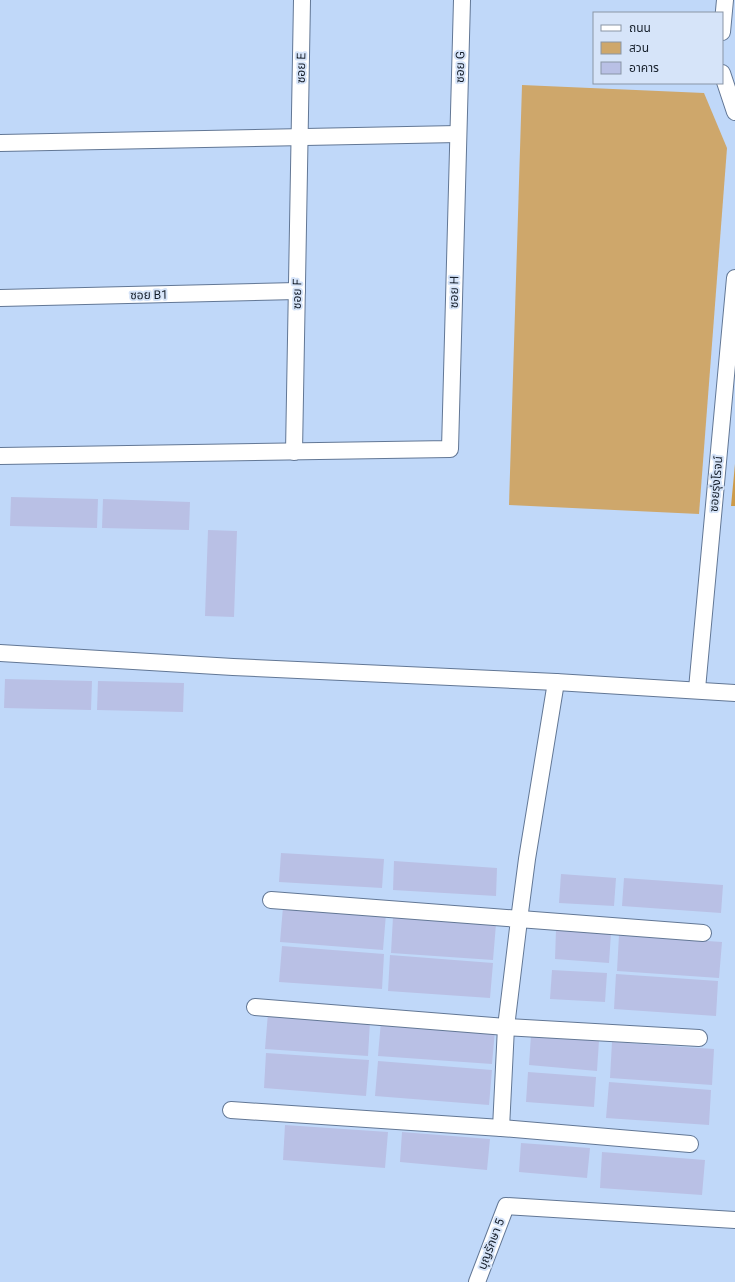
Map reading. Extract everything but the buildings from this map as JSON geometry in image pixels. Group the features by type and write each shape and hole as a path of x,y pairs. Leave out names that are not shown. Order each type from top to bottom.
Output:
{"street":[{"name":"ซอย E","path":"300,136 302,0"},
{"name":"ซอย G","path":"458,134 462,0"},
{"path":"723,21 725,0"},
{"path":"723,76 735,112"},
{"path":"0,143 458,134"},
{"name":"ซอย H","path":"294,452 450,449 458,134"},
{"name":"ซอย F","path":"294,452 300,136"},
{"name":"ซอยรุ่งโรจน์","path":"697,689 735,278"},
{"name":"ซอย B1","path":"0,298 297,291"},
{"path":"0,456 294,452"},
{"path":"0,653 233,667 697,689 735,693"},
{"path":"501,1128 506,1027 519,920 527,859 556,682"},
{"path":"271,900 703,934"},
{"path":"255,1007 506,1027 699,1038"},
{"path":"232,1110 501,1128 690,1144"},
{"name":"บุญรักษา 5","path":"477,1282 506,1206 735,1220"}],"green space":[{"path":"522,85 704,93 727,148 699,514 509,505"}],"shaded area":[{"path":"735,464 735,506 731,506"}]}
